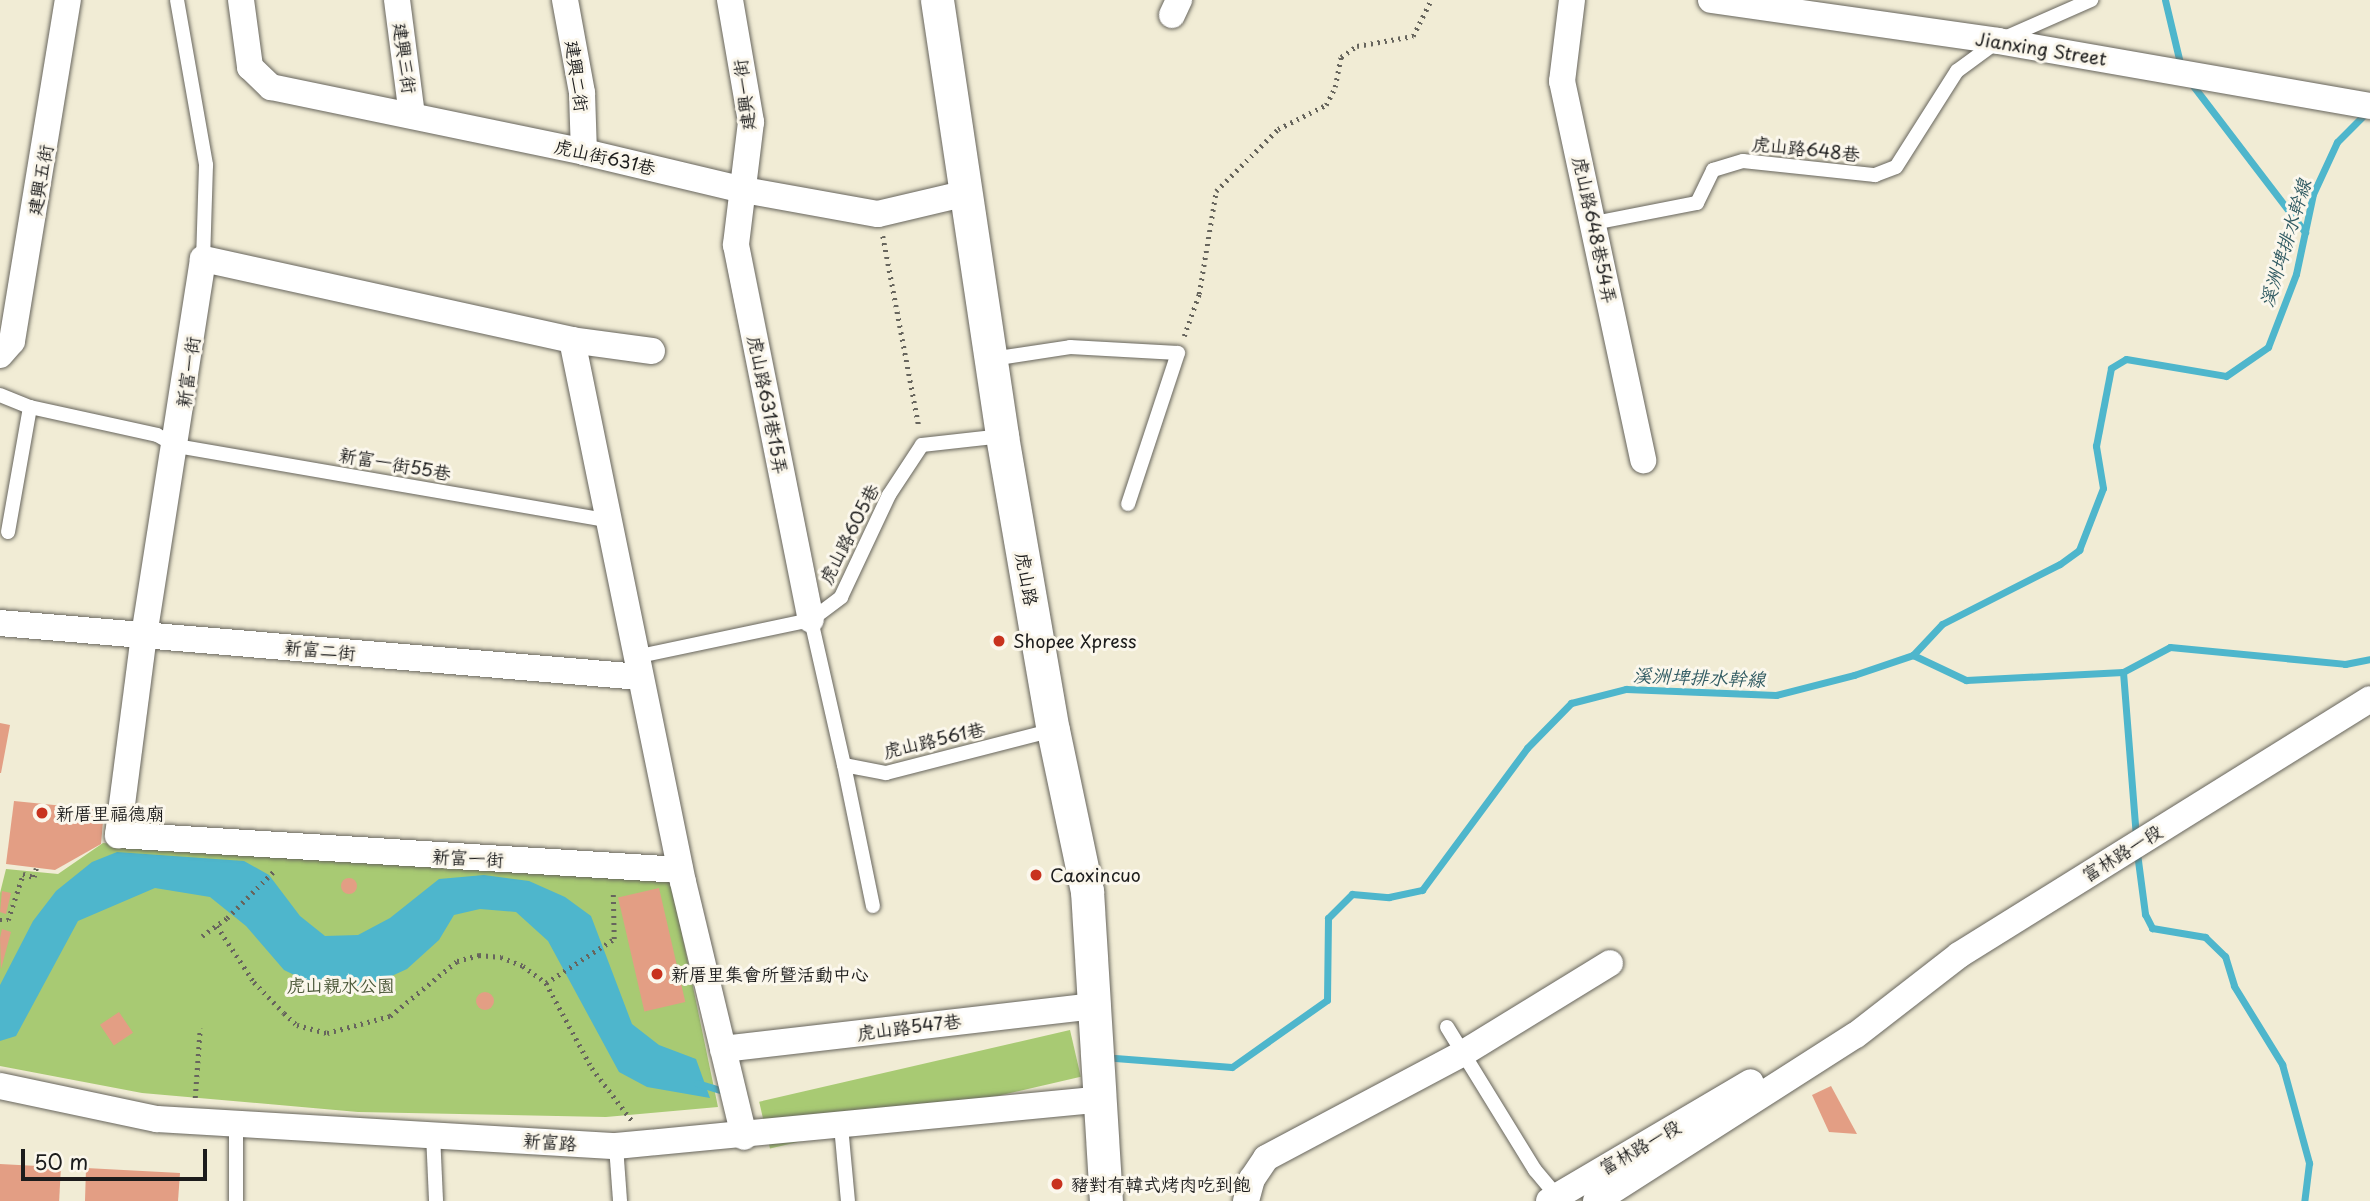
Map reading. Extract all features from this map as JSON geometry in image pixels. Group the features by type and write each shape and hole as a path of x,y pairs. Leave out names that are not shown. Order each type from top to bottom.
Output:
{"street":[{"name":"建興五街","path":"0,355 12,341 68,0"},
{"name":"虎山街631巷","path":"241,0 250,67 271,87 584,152 744,190 878,214 967,193"},
{"name":"建興三街","path":"397,0 412,116"},
{"name":"建興二街","path":"565,0 582,93 584,152"},
{"name":"建興一街","path":"730,0 751,122 744,190"},
{"name":"虎山路","path":"937,0 1002,436 1053,730 1087,891 1102,1099 1106,1201"},
{"name":"虎山路648巷54弄","path":"1572,0 1562,81 1643,460"},
{"name":"Jianxing Street","path":"1711,0 1998,41 2366,106"},
{"name":"虎山路631巷15弄","path":"744,190 736,245 811,620"},
{"path":"203,259 572,340 652,351"},
{"name":"新富一街","path":"203,259 177,446 144,635 118,835 680,870"},
{"path":"572,340 680,870 744,1136"},
{"name":"新富二街","path":"0,622 144,635 637,667"},
{"name":"富林路一段","path":"1596,1201 1856,1035 1878,1014 1959,955 2370,699"},
{"path":"1247,1201 1252,1179 1266,1158 1465,1052 1610,963"},
{"name":"虎山路547巷","path":"723,1049 1096,1006"},
{"name":"富林路一段","path":"1553,1199 1845,1025 1878,1014"},
{"name":"新富路","path":"0,1086 157,1119 616,1146 744,1136 1102,1099"}],"lane":[{"path":"177,0 206,166 203,259"},
{"name":"虎山路648巷","path":"1594,223 1697,203 1713,170 1743,161 1875,175 1896,167 1957,71 1998,41 2091,0"},
{"path":"992,359 1070,347 1178,353 1128,504"},
{"name":"新富一街55巷","path":"0,395 30,407 157,435 177,446 607,520"},
{"path":"8,532 30,407"},
{"path":"922,445 1002,436"},
{"name":"虎山路605巷","path":"637,667 811,620 841,597 889,495 922,445"},
{"path":"811,620 873,906"},
{"name":"虎山路561巷","path":"844,765 886,773 1053,730"},
{"path":"1447,1027 1465,1052 1553,1199"},
{"path":"236,1122 236,1201"},
{"path":"841,1126 848,1201"},
{"path":"433,1135 436,1201"},
{"path":"616,1146 620,1201"}],"path":[{"path":"1178,353 1199,294 1216,191 1278,129 1326,105 1335,87 1341,57 1357,46 1413,36 1431,0"},
{"path":"878,214 922,445"},
{"path":"0,920 8,920 23,874 34,877 36,868"},
{"path":"202,936 227,918 277,868"},
{"path":"546,983 614,939 610,891 622,890"},
{"path":"217,926 254,982 284,1013 297,1025 327,1033 390,1016 457,961 479,955 501,957 523,966 546,983 592,1068 649,1143"},
{"path":"194,1120 200,1028"}],"green space":[{"name":"虎山親水公園","path":"103,843 671,881 718,1107 606,1117 358,1112 142,1093 0,1066 0,893 6,869 58,874"},
{"path":"1070,1030 1081,1077 770,1149 759,1102"}],"water":[{"path":"117,852 244,861 269,875 300,916 325,936 358,935 390,918 439,879 484,875 529,881 565,897 591,916 632,1024 659,1045 696,1059 710,1098 647,1087 619,1072 548,941 516,912 480,909 454,915 439,940 407,969 361,990 321,988 284,970 246,926 210,897 155,888 78,921 16,1036 0,1041 0,985 33,921 56,891 92,862"}],"building":[{"path":"0,723 10,725 1,773 0,773"},
{"path":"14,801 104,810 101,844 55,870 6,864"},
{"path":"349,878 357,886 349,894 341,886"},
{"name":"新厝里集會所暨活動中心","path":"659,888 685,1002 644,1011 618,897"},
{"path":"2,891 11,893 6,914 0,912"},
{"path":"2,929 11,932 1,969 0,938"},
{"path":"485,992 491,995 494,1001 491,1007 485,1010 479,1007 476,1001 479,995"},
{"path":"119,1012 133,1033 114,1046 100,1025"},
{"path":"1831,1086 1857,1134 1829,1132 1812,1095"},
{"path":"0,1164 61,1167 59,1201 0,1201"},
{"path":"86,1168 180,1173 178,1201 85,1201"}],"waterway":[{"path":"2165,0 2181,67"},
{"path":"2191,83 2305,232"},
{"name":"溪洲埤排水幹線","path":"1115,1058 1232,1067 1327,1000 1328,918 1352,894 1389,897 1422,890 1527,748 1571,703 1626,689 1776,695 1854,675 1913,655 1942,624 2060,564 2079,550 2103,488 2096,446 2111,368 2126,359 2226,376 2268,347 2296,274 2313,194 2337,142 2367,112"},
{"path":"1913,655 1966,680 2123,672 2170,647 2345,664 2370,659"},
{"path":"2123,672 2136,837"},
{"path":"2137,853 2145,914 2152,928 2205,937 2225,956 2234,986 2282,1064 2309,1163 2304,1201"},
{"path":"697,1083 724,1091"}],"place":[{"name":"Shopee Xpress","path":"999,641"},
{"name":"新厝里福德廟","path":"42,813"},
{"name":"Caoxincuo","path":"1036,875"},
{"name":"新厝里集會所暨活動中心","path":"657,974"},
{"name":"豬對有韓式烤肉吃到飽","path":"1057,1184"}]}
